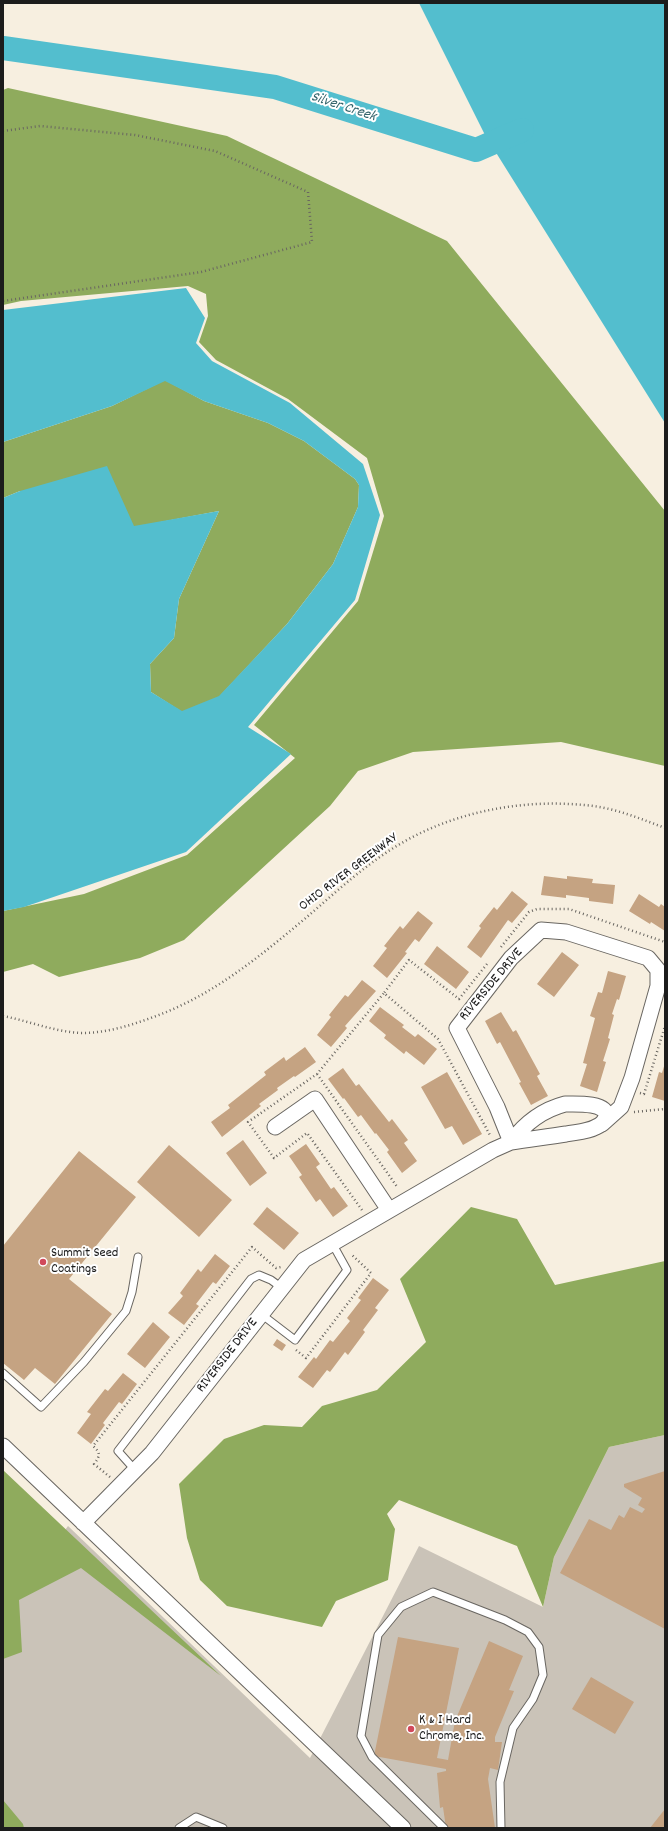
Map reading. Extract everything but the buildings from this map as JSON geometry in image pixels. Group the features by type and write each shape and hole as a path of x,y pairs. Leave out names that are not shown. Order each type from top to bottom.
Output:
{"street":[{"name":"RIVERSIDE DRIVE","path":"83,1523 152,1453 304,1260 493,1150 511,1142 589,1130 602,1124 622,1107 632,1078 658,986 658,970 648,958 566,932 541,930 511,958 457,1028 497,1107 511,1142"},
{"path":"275,1127 315,1099 389,1210"},
{"path":"511,1142 519,1131 536,1116 565,1104 585,1104 599,1107 604,1110 606,1114 602,1124"},
{"path":"3,1446 403,1828"}],"lane":[{"path":"262,1314 295,1340 347,1270 332,1243"},
{"path":"3,1373 41,1408 84,1362 126,1312 132,1292 138,1257"},
{"path":"135,1470 118,1451 251,1279 259,1275 271,1280 282,1288"},
{"path":"444,1828 372,1757 362,1736 378,1635 401,1607 433,1592 505,1620 528,1632 538,1647 543,1675 533,1699 513,1728 500,1782 502,1828"},
{"path":"179,1828 196,1817 223,1828"}],"path":[{"path":"3,131 40,126 60,127 135,135 215,151 308,192 312,242 200,272 3,301"},
{"name":"OHIO RIVER GREENWAY","path":"3,1016 62,1031 83,1033 114,1029 146,1020 181,1006 222,983 252,963 362,871 399,845 434,827 464,816 503,808 545,803 585,805 631,815 665,828"},
{"path":"364,1212 307,1133 274,1158 248,1122 317,1074 384,993"},
{"path":"634,1091 644,1094 665,1026"},
{"path":"317,1074 398,1188"},
{"path":"619,1110 624,1113 665,1109"},
{"path":"111,1477 94,1464 100,1455 93,1446 252,1247 276,1268 284,1265"}],"shaded area":[{"path":"665,1435 665,1828 3,1828 3,1615 68,1526 310,1758 419,1546 543,1607 554,1557 609,1447"}],"green space":[{"path":"8,88 227,136 447,241 665,511 665,766 561,742 413,752 358,771 330,806 184,940 140,958 59,977 33,964 3,972 3,911 84,894 187,855 295,758 254,725 358,601 384,516 367,458 288,399 216,360 199,342 208,316 206,294 188,286 21,301 3,305 3,90"},
{"path":"165,380 204,401 268,423 304,441 355,479 359,485 358,507 333,564 287,624 219,697 182,712 151,692 150,664 174,638 179,599 219,511 134,527 20,491 3,498 3,442 112,406"},
{"path":"471,1207 517,1219 555,1285 665,1261 665,1435 609,1447 554,1557 543,1607 517,1546 399,1500 387,1514 395,1529 388,1580 336,1601 322,1627 227,1606 200,1580 187,1538 179,1484 224,1439 264,1425 302,1427 322,1406 377,1390 426,1342 400,1279"},
{"path":"3,1470 221,1676 81,1568 19,1600 22,1652 3,1659"},
{"path":"3,1800 23,1824 24,1828 3,1828"}],"water":[{"path":"419,3 665,3 665,423 485,135"},
{"path":"186,288 205,318 196,343 212,361 290,403 363,464 380,515 355,600 248,727 291,754 186,852 24,907 3,911 3,498 20,491 107,466 134,526 219,511 179,599 174,638 150,664 151,692 182,711 219,696 287,624 333,564 358,507 359,485 355,479 304,441 268,423 204,401 165,381 112,406 3,442 3,310"}],"waterway":[{"name":"Silver Creek","path":"3,48 275,87 476,150 522,130"}],"place":[{"name":"Summit Seed Coatings","path":"43,1262"},
{"name":"K & I Hard Chrome, Inc.","path":"411,1729"}]}
